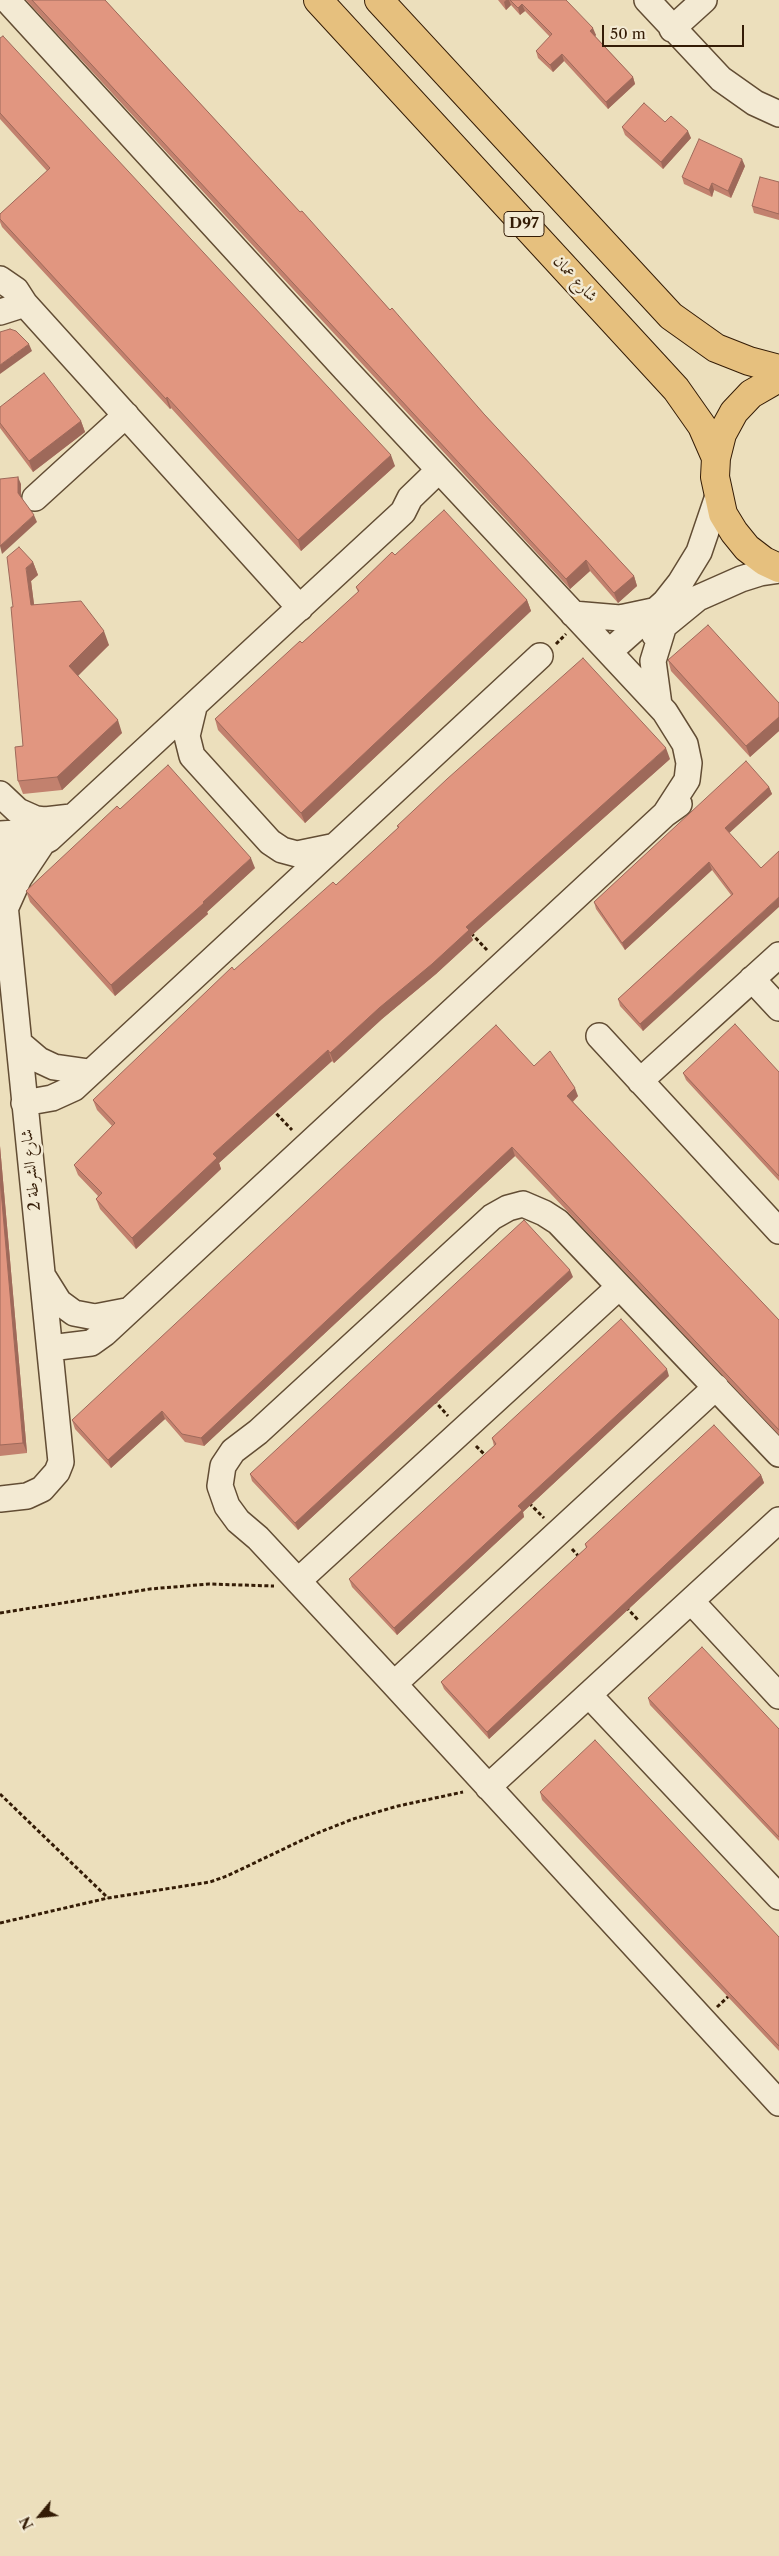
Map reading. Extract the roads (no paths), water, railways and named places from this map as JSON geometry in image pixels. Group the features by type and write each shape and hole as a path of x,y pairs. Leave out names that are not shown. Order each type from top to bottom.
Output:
{"main road":[{"name":"شارع عمان","path":"318,0 676,389 702,426 716,458"},
{"name":"D97","path":"379,0 671,316 716,348 749,361 779,369"},
{"path":"779,378 751,394 734,412 722,434 716,458 715,477 723,514 734,532 748,548 764,561 779,569"}],"street":[{"path":"7,0 443,475 662,709 685,744 689,764 687,780 665,814 91,1343 69,1366 54,1395"},
{"path":"647,0 672,29 721,79 755,103 779,114"},
{"path":"672,29 704,0"},
{"path":"0,283 25,304 300,608"},
{"path":"0,312 25,304"},
{"path":"34,498 126,415"},
{"path":"5,909 19,878 41,845 194,706 402,512 418,505 443,475"},
{"path":"662,709 653,661 660,618 699,552 718,496"},
{"path":"614,658 660,618 718,588 760,573 779,569"},
{"path":"573,614 620,618 644,615 660,618"},
{"path":"29,1148 51,1111 80,1081 540,656"},
{"path":"194,706 187,736 192,756 270,842 282,850 297,854 333,846"},
{"path":"0,794 18,811 36,819 65,822"},
{"path":"0,834 28,833 65,822"},
{"path":"0,854 30,849 41,845"},
{"name":"شارع الشرطة 2","path":"0,854 61,1462 51,1481 42,1489 27,1496 0,1499"},
{"path":"640,1081 779,955"},
{"path":"752,979 779,1008"},
{"path":"599,1036 779,1231"},
{"path":"19,1043 39,1060 66,1071 80,1081"},
{"path":"24,1093 65,1079 80,1081"},
{"path":"779,1454 558,1222 544,1213 523,1204 508,1208 492,1218 258,1432 240,1460 233,1481 237,1503 258,1538 779,2103"},
{"path":"41,1272 53,1295 74,1313 96,1317 119,1318"},
{"path":"298,1581 463,1432 619,1287"},
{"path":"49,1339 119,1318"},
{"path":"49,1339 91,1343"},
{"path":"394,1684 716,1387"},
{"path":"488,1787 779,1520"},
{"path":"691,1601 779,1696"},
{"path":"589,1695 779,1897"}]}
